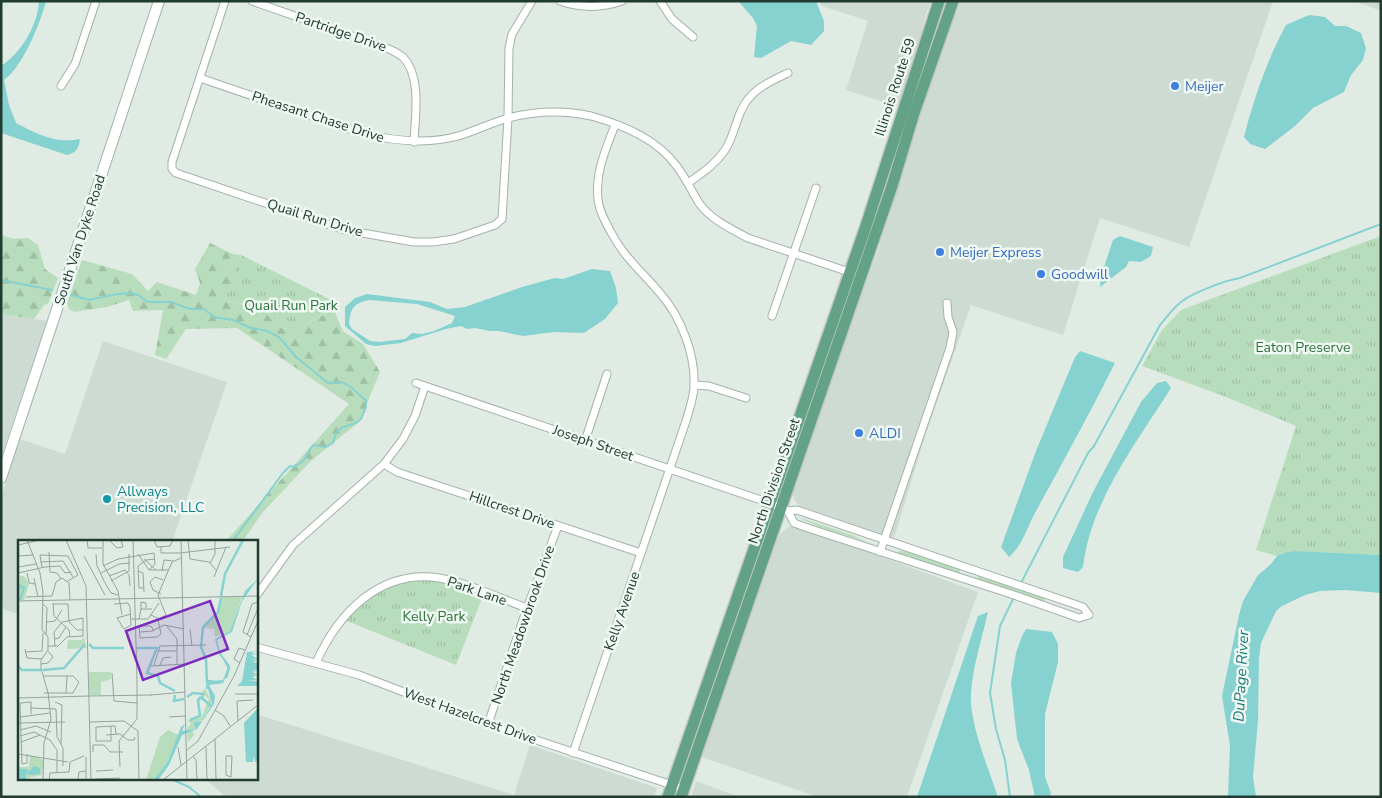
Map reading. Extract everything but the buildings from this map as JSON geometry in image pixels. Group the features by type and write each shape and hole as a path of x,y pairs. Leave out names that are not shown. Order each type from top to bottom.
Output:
{"main road":[{"name":"Illinois Route 59","path":"881,182 939,1"},
{"name":"Illinois Route 59","path":"895,175 934,55 954,1"},
{"path":"929,31 934,55"},
{"name":"North Division Street","path":"856,274 895,175"},
{"name":"North Division Street","path":"668,797 679,790 780,508 856,274 881,182"}],"street":[{"path":"61,86 75,64 96,1"},
{"name":"South Van Dyke Road","path":"1,478 159,1"},
{"name":"Quail Run Drive","path":"225,1 172,162 172,168 176,173 345,230 414,242 454,239 495,225 502,219 508,118 509,48 512,34 532,1"},
{"name":"Partridge Drive","path":"252,1 389,49 402,56 410,66 415,80 414,142"},
{"path":"560,1 582,6 601,6 622,1"},
{"path":"660,1 672,19 692,37"},
{"path":"688,184 710,168 726,148 741,109 750,96 765,84 788,72"},
{"name":"Pheasant Chase Drive","path":"200,78 386,140 414,142 436,140 458,136 508,118 529,114 571,113 591,116 637,134 656,145 675,163 700,205 725,225 748,238 856,274"},
{"name":"Kelly Avenue","path":"573,753 692,401 694,385 691,356 685,333 675,313 660,293 628,259 615,241 605,222 598,200 600,165 615,125"},
{"path":"772,316 816,188"},
{"path":"880,552 950,348 953,332 948,317 947,303"},
{"path":"585,441 607,374"},
{"name":"Joseph Street","path":"416,383 780,508 797,510 1083,607 1089,615 1079,618 967,580"},
{"path":"694,385 709,386 746,398"},
{"path":"258,593 293,545 384,464 403,439 415,416 426,386"},
{"name":"Hillcrest Drive","path":"384,464 398,472 642,553"},
{"path":"780,508 794,523 967,580 971,569"},
{"name":"North Meadowbrook Drive","path":"488,724 527,608 558,526"},
{"name":"Park Lane","path":"316,663 333,632 350,609 365,595 383,586 402,580 439,578 527,608"},
{"name":"West Hazelcrest Drive","path":"258,648 359,675 488,724 679,790"}],"shaded area":[{"path":"820,1 931,1 925,17 919,48 899,107 846,90 868,21 822,6"},
{"path":"961,1 1273,1 1189,247 1100,218 1063,335 971,305 925,437 894,538 800,506 794,500 792,487 853,313 876,257 929,80"},
{"path":"1354,1 1381,1 1381,11"},
{"path":"1,314 48,321 1,457"},
{"path":"103,341 227,382 173,540 18,540 18,614 3,609 1,596 1,497 20,439 65,454"},
{"path":"797,526 978,592 907,797 818,797 699,756 721,702 779,535 788,527"},
{"path":"258,715 514,795 530,745 657,788 654,797 226,797 206,780 258,780"},
{"path":"696,781 739,797 691,797"}],"green space":[{"path":"1,235 14,239 28,238 38,245 45,269 58,278 48,304 44,305 34,319 1,314"},
{"name":"Eaton Preserve","path":"1381,236 1381,555 1296,551 1277,556 1256,550 1296,426 1221,395 1142,366 1162,330 1181,310"},
{"path":"210,243 233,254 240,269 227,293 227,301 253,306 266,313 281,328 296,330 328,312 335,313 343,331 363,344 380,372 359,422 312,460 263,512 243,540 227,540 349,404 237,328 186,329 166,359 155,355 163,310 133,311 129,300 107,307 74,312 69,309 67,303 82,260 132,274 148,291 157,282 196,295 200,283 195,269"},
{"name":"Quail Run Park","path":"233,254 241,255 339,304 335,313 327,312 296,330 281,328 266,313 253,306 227,301 227,293 239,269"},
{"path":"795,516 852,535 867,542 820,527"},
{"path":"898,551 914,552 960,569 960,572 958,574 898,554"},
{"path":"978,576 1043,597 1045,600 1043,602 979,580 977,579"},
{"name":"Kelly Park","path":"439,578 484,593 456,665 342,619 365,595 402,580"}],"water":[{"path":"39,1 46,1 40,21 24,55 11,74 4,80 9,105 16,123 55,139 80,139 76,150 67,155 1,133 1,66 15,54 27,38 32,29"},
{"path":"738,1 816,1 824,21 824,31 811,45 791,41 761,58 754,57 757,26 753,18"},
{"path":"1309,15 1325,17 1335,26 1346,26 1361,33 1366,48 1363,60 1351,75 1344,92 1313,108 1295,126 1265,149 1250,144 1244,137 1257,94 1273,52 1286,25"},
{"path":"1120,236 1153,247 1151,256 1141,262 1129,261 1126,267 1100,287 1101,276 1113,240"},
{"path":"592,269 610,271 616,288 618,303 605,319 584,333 554,332 523,336 475,328 467,329 461,326 401,343 375,346 366,344 345,326 345,307 355,298 367,294 430,302 447,309 465,307 522,287 555,278 563,279","holes":["364,301 417,304 455,316 452,323 434,331 422,334 412,333 405,339 379,342 370,341 352,329 349,324 352,310 356,305"]},
{"path":"1080,351 1115,363 1021,541 1009,557 1001,547 1036,451 1075,357"},
{"path":"1166,381 1171,388 1117,473 1105,496 1095,519 1083,567 1078,572 1063,568 1063,557 1093,492 1141,402 1157,383"},
{"name":"DuPage River","path":"1296,551 1381,555 1381,593 1345,590 1320,591 1305,595 1276,611 1261,643 1259,658 1258,721 1253,777 1256,797 1228,797 1230,746 1222,696 1239,615 1243,601 1258,575 1277,556"},
{"path":"988,612 974,672 971,704 980,745 998,797 917,797 978,616"},
{"path":"1026,629 1052,632 1058,644 1058,662 1045,714 1045,777 1051,793 1049,797 1035,797 1029,770 1017,739 1011,683 1016,653"}],"waterway":[{"path":"1021,583 1088,453 1094,446 1160,325 1175,307 1186,298 1209,287 1240,278 1381,224"},
{"path":"1,280 52,290"},
{"path":"71,295 89,300 132,293 148,302 171,302 190,309 204,309 214,317 233,320 251,328 267,331 279,337 296,357 328,383 342,382 351,387 366,401 366,407 361,419 356,423 341,428 336,433 333,443 326,447 313,445 303,461 294,467 290,466 283,473 233,540"},
{"path":"1010,797 1005,760 996,729 990,693 1000,626 1014,597"},
{"path":"173,780 189,787 201,797"}],"place":[{"name":"Meijer","path":"1175,86"},
{"name":"Meijer Express","path":"940,252"},
{"name":"Goodwill","path":"1041,274"},
{"name":"ALDI","path":"859,433"},
{"name":"Allways Precision, LLC","path":"107,499"}]}
